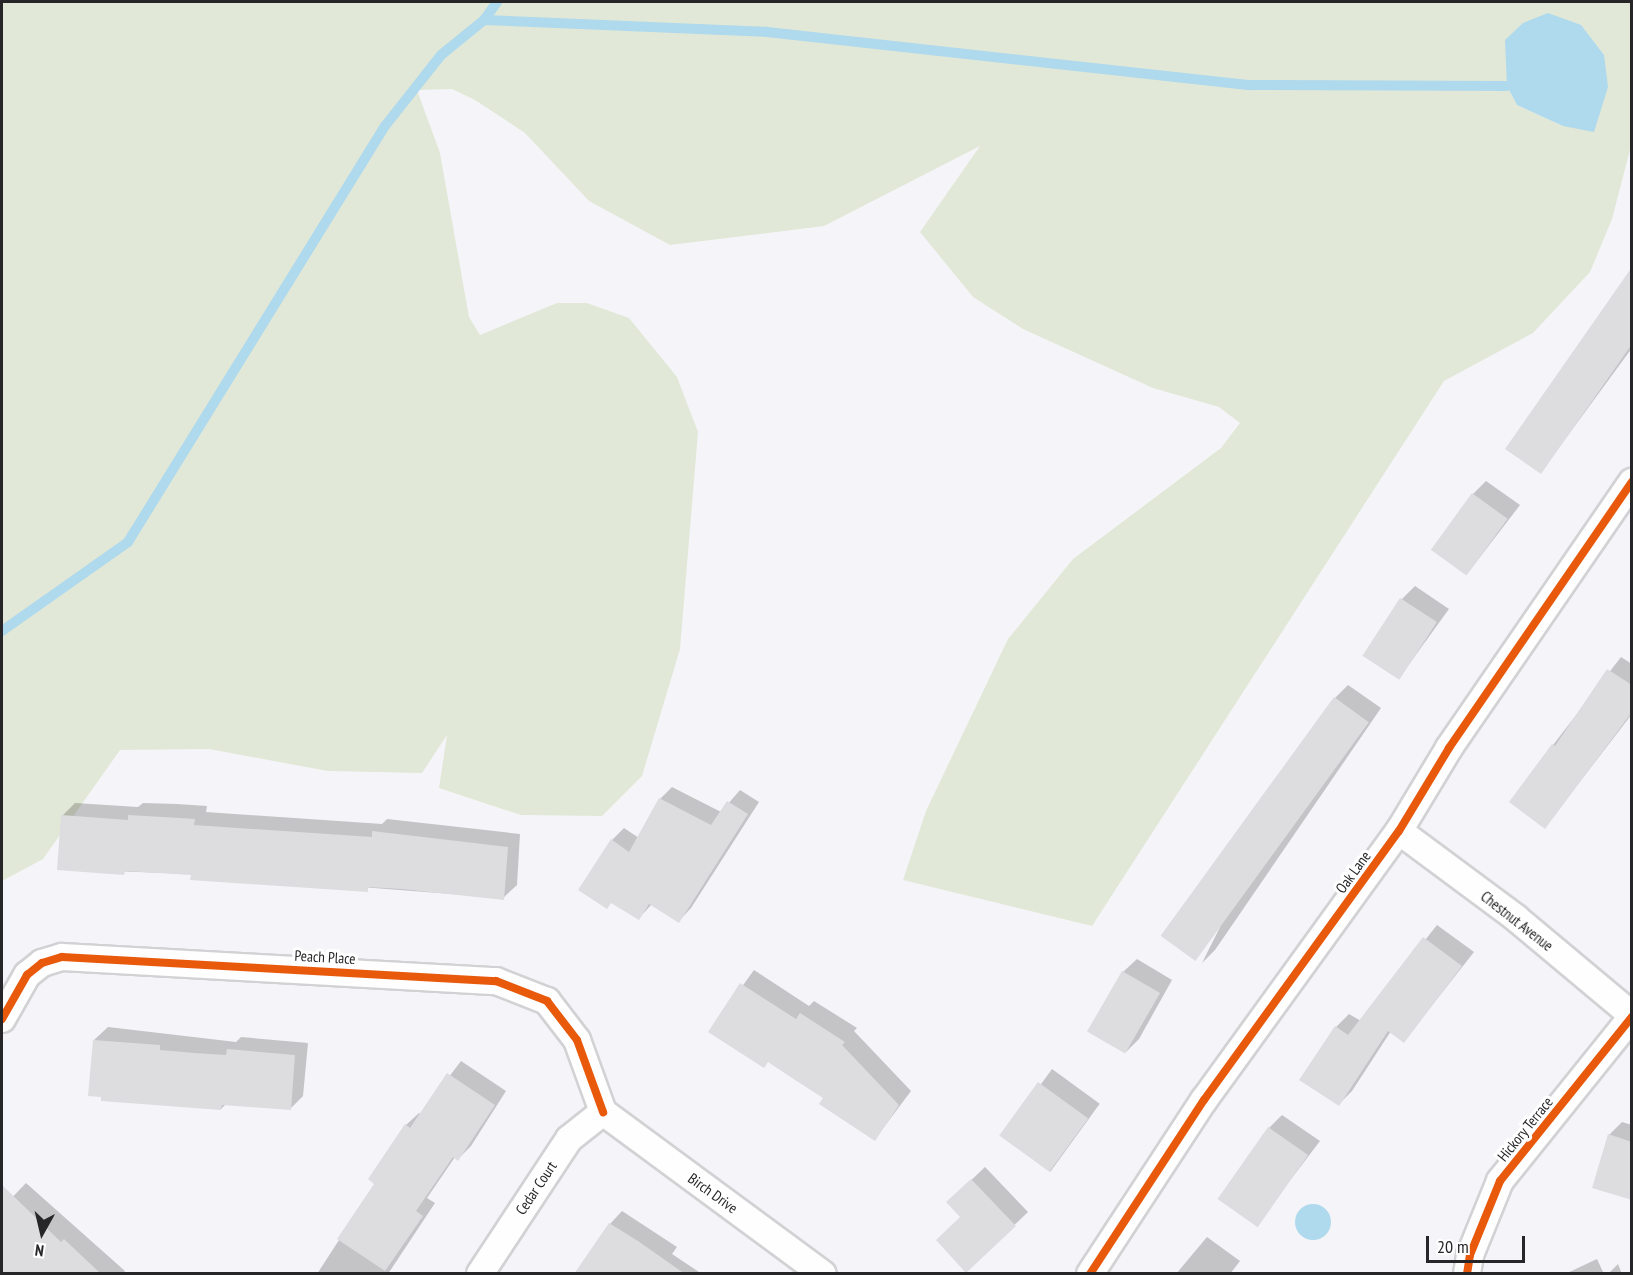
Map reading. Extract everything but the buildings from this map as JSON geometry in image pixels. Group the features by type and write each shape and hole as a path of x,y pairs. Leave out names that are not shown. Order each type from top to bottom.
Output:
{"street":[{"name":"Oak Lane","path":"1090,1274 1204,1100 1399,831 1449,748 1632,482"},
{"name":"Chestnut Avenue","path":"1399,831 1516,918 1632,1016"},
{"name":"Peach Place","path":"2,1019 27,975 42,963 62,957 496,981 547,1001 577,1040 603,1112"},
{"name":"Hickory Terrace","path":"1467,1274 1470,1255 1500,1181 1632,1016"},
{"name":"Cedar Court","path":"480,1274 570,1139 603,1112"},
{"name":"Birch Drive","path":"603,1112 823,1274"}],"green space":[{"path":"2,2 1631,2 1631,146 1612,219 1590,272 1533,333 1444,381 1092,926 903,880 926,811 1008,639 1073,559 1221,448 1240,423 1219,407 1153,388 1023,329 973,297 920,232 980,146 824,226 670,245 589,201 525,133 475,100 452,89 417,90 440,153 469,317 480,335 557,303 587,303 629,318 677,377 698,432 680,649 642,776 602,816 521,815 439,788 447,735 422,773 328,771 209,749 120,750 43,859 2,881","holes":["1507,86 1563,126 1517,105"]}],"water":[{"path":"1548,13 1581,25 1604,55 1608,87 1594,132 1563,126 1517,105 1507,86 1505,40 1523,23"},
{"path":"1313,1204 1326,1209 1331,1222 1326,1235 1313,1240 1300,1235 1295,1222 1300,1209"}],"waterway":[{"path":"2,631 128,542 385,126 441,55 484,20 497,2"},
{"path":"484,20 767,32 1250,85 1507,86"}],"cycle path":[{"path":"1090,1274 1204,1100 1399,831 1449,748 1632,482"},
{"path":"2,1019 27,975 42,963 62,957 496,981 547,1001 577,1040 603,1112"},
{"path":"1467,1274 1470,1255 1500,1181 1632,1017"}]}
